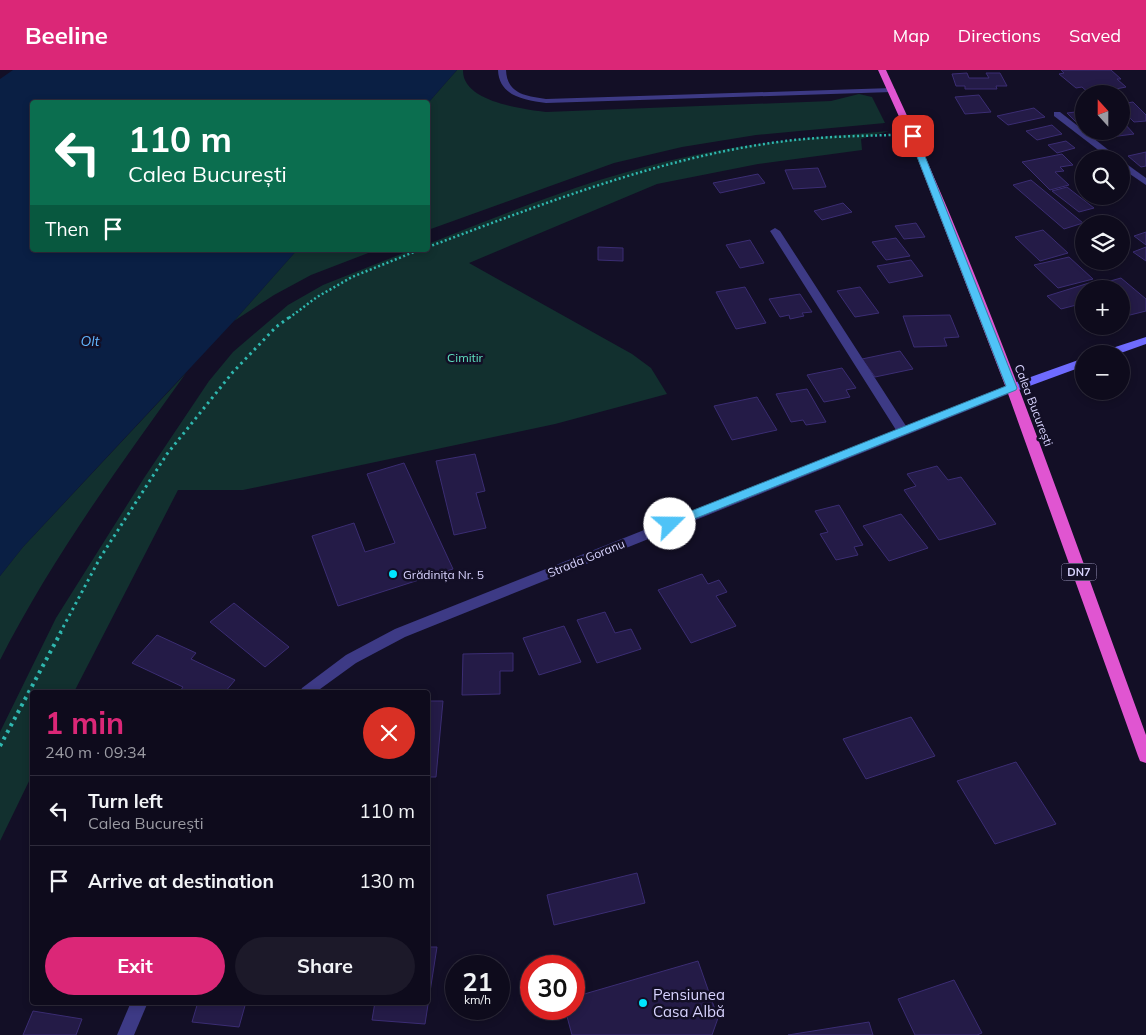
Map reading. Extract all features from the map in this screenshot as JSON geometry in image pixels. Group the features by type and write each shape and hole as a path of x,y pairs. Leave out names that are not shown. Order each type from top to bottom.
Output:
{"highway":[{"name":"Calea București","path":"882,70 913,136 1012,388 1146,756"}],"main road":[{"path":"1130,346 1146,340"},
{"path":"1012,388 1075,365"}],"street":[{"path":"1057,114 1104,150"},
{"path":"1130,170 1146,182"},
{"path":"775,231 903,431"},
{"name":"Strada Goranu","path":"309,690 327,674 361,652 400,633 1012,388"},
{"path":"125,1035 139,1005"}],"lane":[{"path":"502,70 504,83 512,92 524,98 546,101 892,90"}],"path":[{"path":"430,246 547,202 649,169 719,152 791,140 879,135 913,136"},
{"path":"0,746 100,558 168,454 232,372 276,327 317,297 352,277 414,252"}],"green space":[{"path":"457,70 463,70 465,81 472,90 483,97 509,106 546,112 831,101 859,94 872,97 885,123 756,135 682,147 614,163 430,229 430,101"},
{"name":"Cimitir","path":"889,131 861,139 862,150 758,164 657,184 469,263 632,354 651,368 667,394 555,424 243,490 178,490 75,690 30,690 30,779 0,841 0,732 56,618 144,478 209,381 233,352 288,305 323,285 406,252 430,252 430,243 525,206 590,183 656,164 715,151 789,140"},
{"path":"295,252 371,252 311,275 274,295 234,321"},
{"path":"186,373 112,477 64,549 20,622 0,660 0,576 23,547"}],"water":[{"name":"Olt","path":"13,70 457,70 430,101 30,100 30,252 295,252 234,321 23,547 0,576 0,79"}],"building":[{"path":"1061,70 1111,70 1121,79 1117,79 1124,85 1075,85 1075,87 1059,74 1064,73"},
{"path":"967,73 969,78 989,78 986,73 1000,73 1007,86 996,86 997,89 965,89 965,86 956,86 952,74"},
{"path":"979,95 991,112 965,114 955,97"},
{"path":"1130,102 1133,102 1146,115 1146,121 1134,122 1130,118"},
{"path":"1034,108 1045,117 1008,125 997,116"},
{"path":"1075,112 1075,121 1067,113"},
{"path":"1052,125 1062,134 1037,140 1026,131"},
{"path":"1066,141 1075,148 1057,153 1048,145"},
{"path":"1146,152 1146,166 1141,167 1130,156"},
{"path":"1062,154 1073,165 1060,167 1064,171 1055,172 1069,185 1050,190 1022,162"},
{"path":"818,168 826,187 793,189 785,170"},
{"path":"758,174 765,183 720,193 713,183"},
{"path":"1031,180 1075,216 1075,226 1064,229 1013,185"},
{"path":"1067,187 1075,193 1075,205 1090,205 1094,208 1079,212 1052,191"},
{"path":"843,203 852,212 822,220 814,211"},
{"path":"916,223 925,237 904,239 895,226"},
{"path":"1043,230 1068,253 1040,261 1015,237"},
{"path":"1146,232 1146,245 1134,236"},
{"path":"896,238 910,256 886,260 872,242"},
{"path":"750,240 764,263 740,268 726,245"},
{"path":"598,247 623,248 623,261 598,260"},
{"path":"1146,247 1146,261 1133,252"},
{"path":"1069,257 1075,262 1075,270 1083,270 1093,279 1075,280 1075,284 1058,288 1034,265"},
{"path":"911,260 923,276 889,283 877,266"},
{"path":"1130,286 1146,299 1146,311 1130,315"},
{"path":"745,287 766,323 736,329 716,292"},
{"path":"860,287 879,313 855,317 837,291"},
{"path":"1075,287 1075,305 1061,309 1047,296"},
{"path":"800,294 812,312 802,313 804,316 790,319 789,315 780,317 769,299"},
{"path":"950,315 959,337 944,338 947,346 914,347 903,316"},
{"path":"900,351 913,369 875,377 862,359"},
{"path":"842,368 856,388 846,390 850,397 824,402 807,375"},
{"path":"807,389 826,422 806,425 803,420 791,422 776,394"},
{"path":"757,397 777,430 732,440 714,406"},
{"path":"475,454 485,491 476,493 486,528 454,535 436,461"},
{"path":"404,463 453,569 338,606 312,536 354,523 365,552 395,543 367,474"},
{"path":"937,466 948,480 961,477 996,524 939,540 904,490 916,486 907,474"},
{"path":"839,505 863,545 854,547 858,555 836,560 820,534 828,532 815,511"},
{"path":"901,514 928,548 889,561 863,526"},
{"path":"702,574 708,584 719,580 727,592 716,596 736,626 691,643 658,590"},
{"path":"234,603 289,647 265,667 210,622"},
{"path":"605,612 615,633 631,629 641,649 597,663 577,620"},
{"path":"564,626 581,662 539,675 523,638"},
{"path":"157,635 196,653 191,659 235,680 227,690 181,690 183,687 132,663"},
{"path":"513,653 513,671 500,671 500,694 462,695 463,654"},
{"path":"430,701 443,701 436,777 430,777"},
{"path":"911,717 935,756 866,779 843,739"},
{"path":"1016,762 1056,824 995,844 957,781"},
{"path":"637,873 645,903 554,925 547,895"},
{"path":"430,947 437,947 430,992"},
{"name":"Pensiunea Casa Albă","path":"698,961 718,1018 712,1035 572,1035 568,1020 585,1020 585,994"},
{"path":"954,980 982,1033 977,1035 915,1035 898,999"},
{"path":"197,1005 245,1005 239,1027 192,1022"},
{"path":"374,1005 428,1005 425,1024 372,1020"},
{"path":"33,1011 82,1019 76,1035 23,1035"},
{"path":"869,1022 873,1035 788,1035"}],"place":[{"name":"Grădinița Nr. 5","path":"393,574"},
{"name":"Pensiunea Casa Albă","path":"643,1003"}],"route":[{"path":"670,524 1012,388 913,136"}]}
